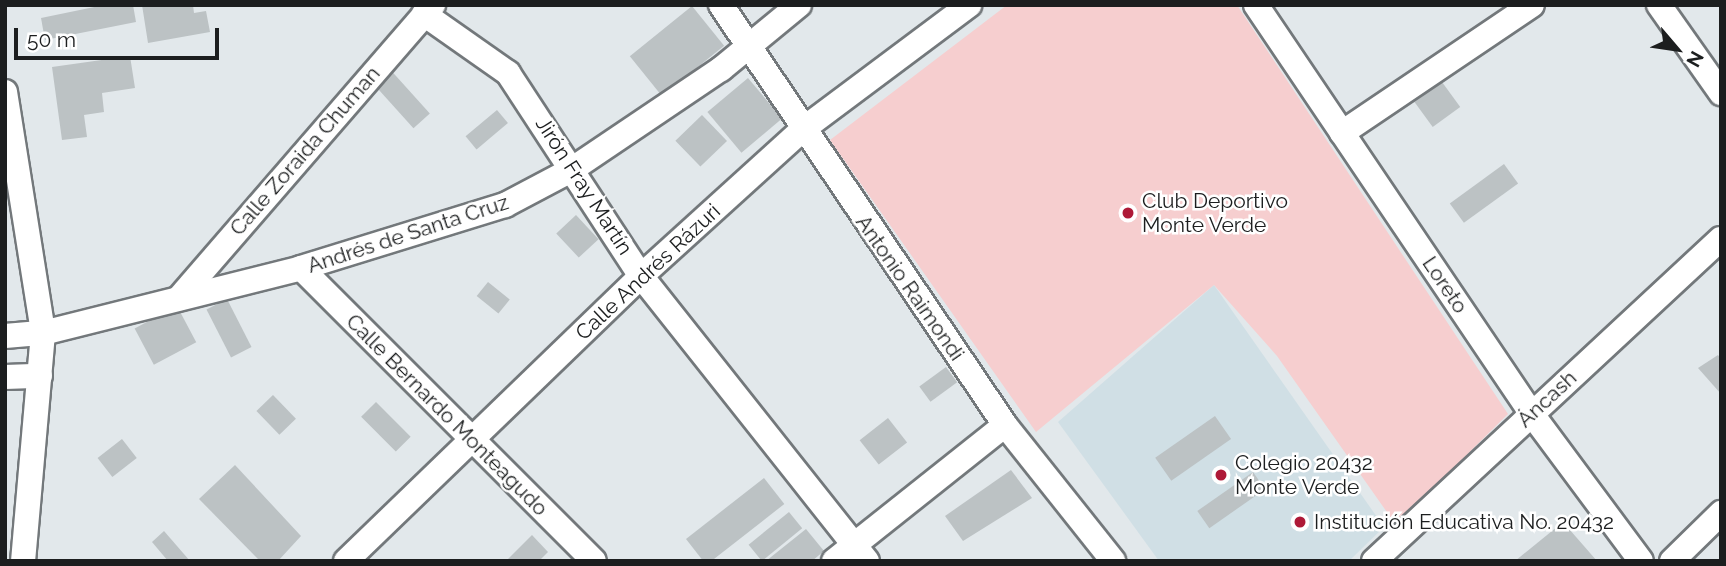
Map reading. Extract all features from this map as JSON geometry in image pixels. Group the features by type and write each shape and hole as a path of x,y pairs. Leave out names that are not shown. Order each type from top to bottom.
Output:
{"street":[{"name":"Antonio Raimondi","path":"721,5 802,130 1005,425 1113,561"},
{"name":"Andrés de Santa Cruz","path":"5,336 43,333 301,268 505,205 571,170 751,48 799,5"},
{"name":"Calle Andrés Rázuri","path":"346,561 641,276 802,130 969,5"},
{"name":"Loreto","path":"1256,5 1531,413 1641,561"},
{"path":"1342,134 1532,5"},
{"path":"1659,5 1721,93"},
{"name":"Jirón Fray Martín","path":"428,10 508,73 641,276 851,556"},
{"name":"Calle Zoraida Chuman","path":"179,298 428,10"},
{"path":"5,92 43,333 23,561"},
{"name":"Áncash","path":"1374,561 1721,239"},
{"name":"Calle Bernardo Monteagudo","path":"301,268 470,440 594,561"},
{"path":"5,377 40,376"},
{"path":"851,556 1005,425"},
{"path":"1672,561 1721,513"}],"shaded area":[{"name":"Club Deportivo Monte Verde","path":"1007,5 1237,5 1508,414 1396,525 1277,356 1214,285 1036,432 830,140"},
{"name":"Colegio 20432 Monte Verde","path":"1214,285 1384,527 1349,561 1159,561 1058,422"}],"building":[{"path":"104,5 133,5 136,22 45,40 41,18"},
{"path":"142,5 193,5 194,13 206,11 210,32 148,43"},
{"path":"692,6 724,46 662,96 630,56"},
{"path":"130,56 135,88 102,93 104,112 84,115 87,137 62,140 52,67"},
{"path":"387,66 430,114 413,128 371,81"},
{"path":"748,78 782,119 741,153 707,112"},
{"path":"1442,82 1460,107 1433,127 1414,102"},
{"path":"497,110 508,123 477,149 466,136"},
{"path":"702,115 727,141 700,167 675,141"},
{"path":"1504,164 1518,183 1464,223 1450,203"},
{"path":"576,215 599,239 579,258 556,233"},
{"path":"488,282 510,300 498,314 477,296"},
{"path":"227,299 252,347 231,358 207,309"},
{"path":"177,306 196,342 154,365 135,329"},
{"path":"1718,355 1721,359 1721,394 1698,368"},
{"path":"946,367 957,382 930,402 919,386"},
{"path":"273,395 296,419 279,435 256,411"},
{"path":"376,402 411,437 396,451 361,417"},
{"path":"1215,416 1231,439 1171,481 1155,458"},
{"path":"888,418 907,442 879,465 860,440"},
{"path":"122,439 137,458 112,477 98,458"},
{"path":"235,465 301,536 278,561 260,561 199,499"},
{"path":"1011,470 1032,498 963,541 945,516"},
{"path":"1253,472 1265,489 1209,528 1197,511"},
{"path":"764,478 784,504 711,561 703,561 686,539"},
{"path":"789,512 802,528 762,561 749,545"},
{"path":"1563,522 1597,561 1515,561"},
{"path":"806,529 824,551 812,561 766,561"},
{"path":"164,531 190,561 168,561 152,542"},
{"path":"532,535 548,552 539,561 506,561"}],"place":[{"name":"Club Deportivo Monte Verde","path":"1128,213"},
{"name":"Colegio 20432 Monte Verde","path":"1221,475"},
{"name":"Institución Educativa No. 20432","path":"1300,522"}]}
